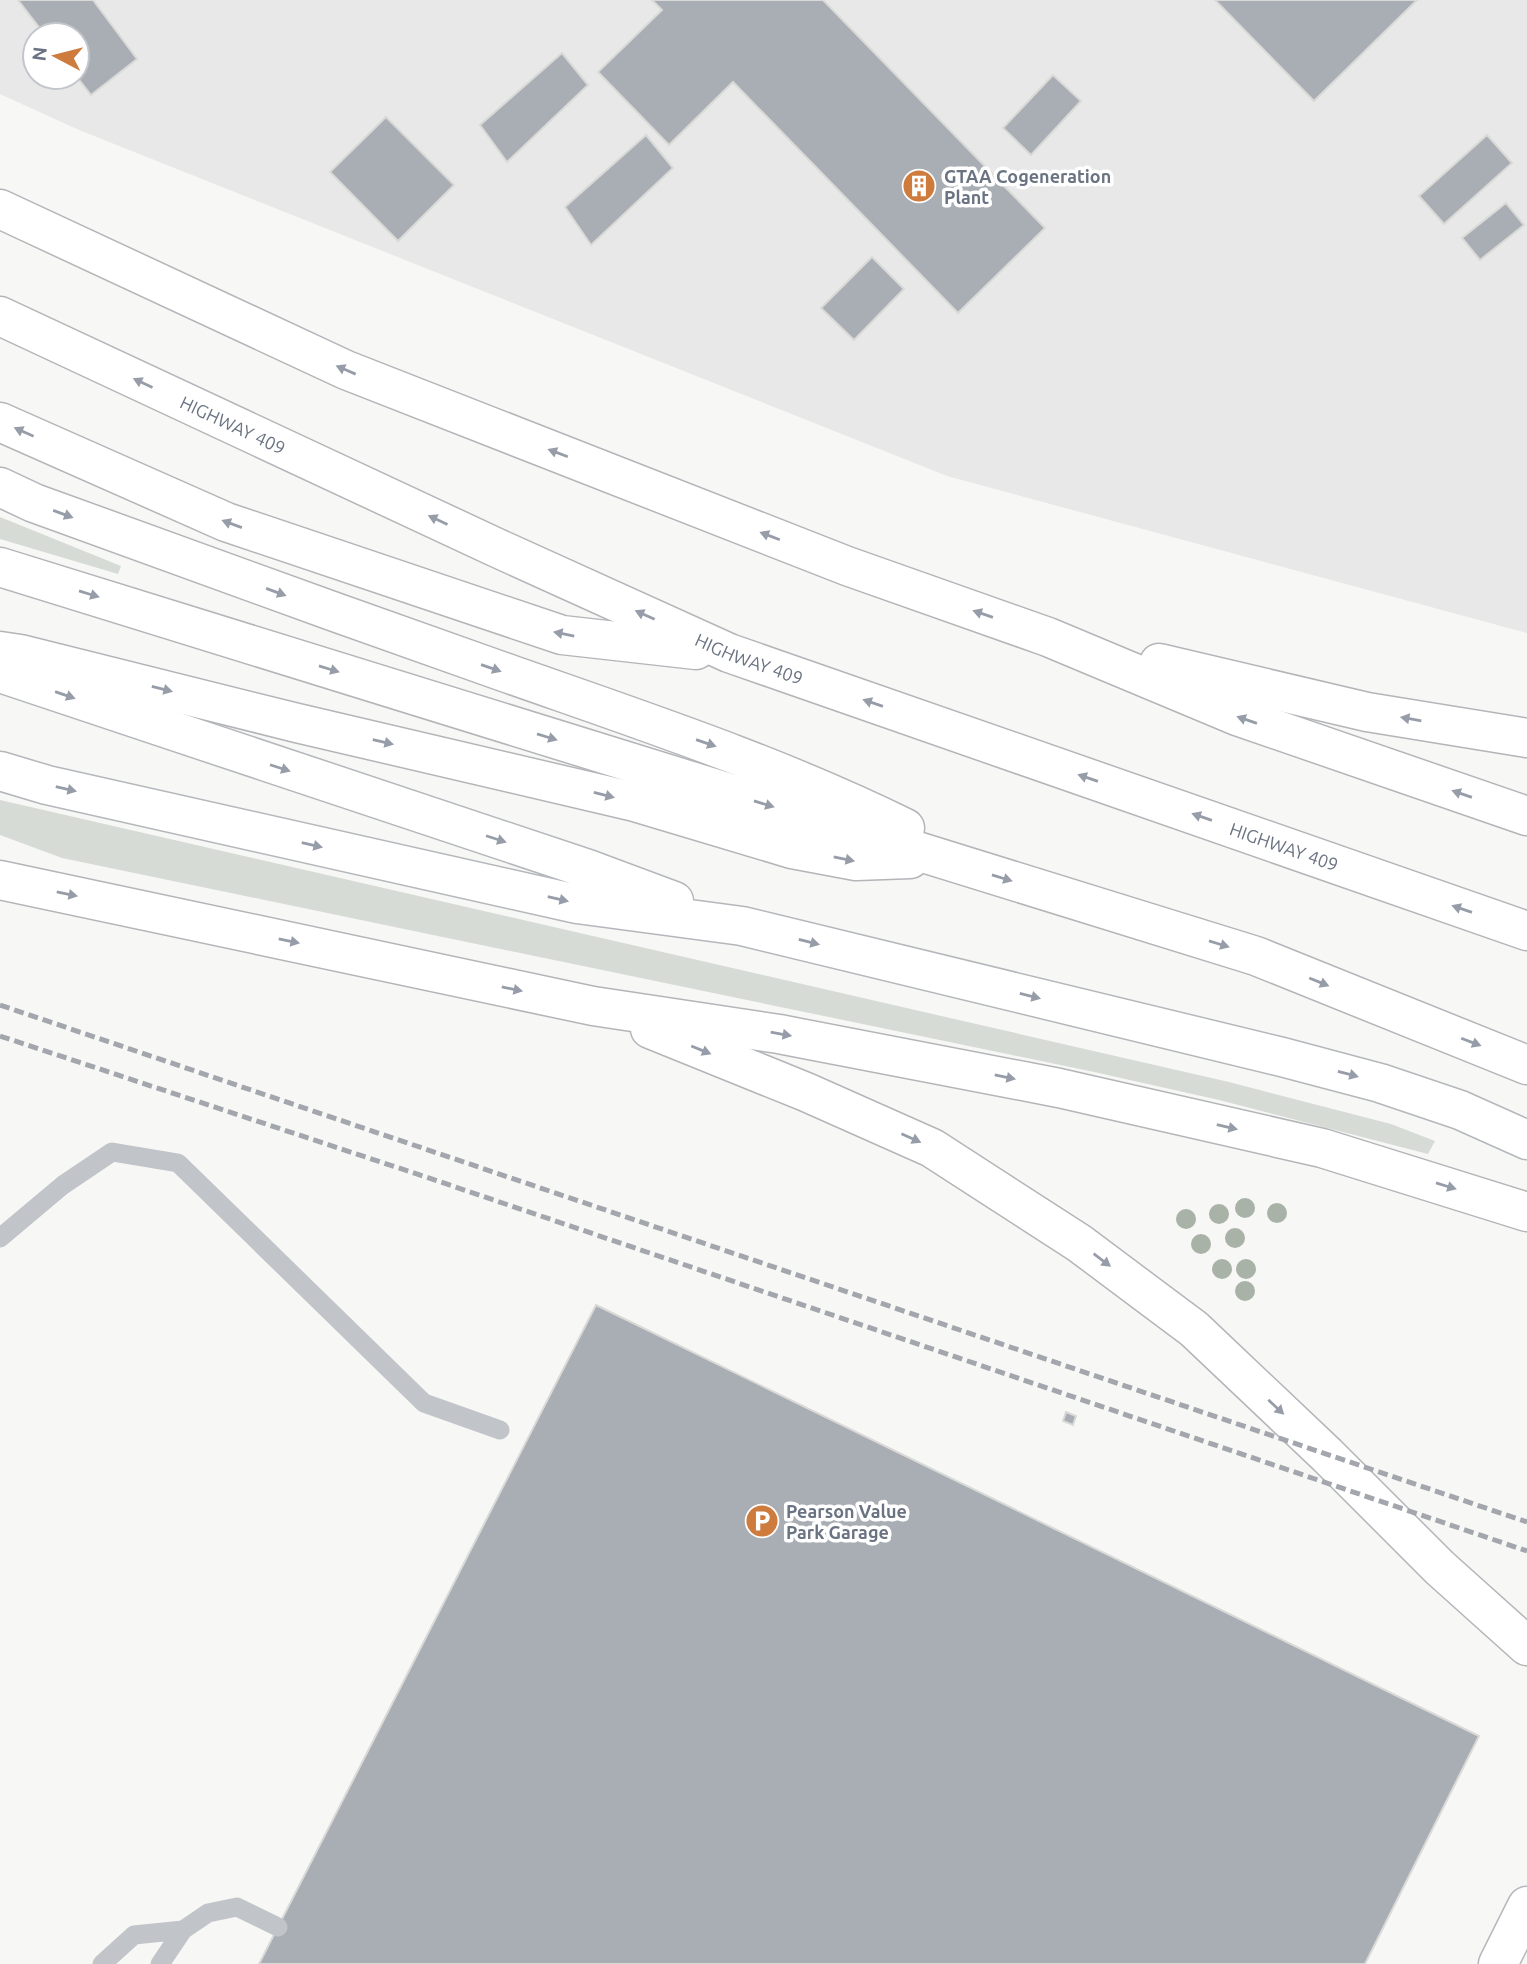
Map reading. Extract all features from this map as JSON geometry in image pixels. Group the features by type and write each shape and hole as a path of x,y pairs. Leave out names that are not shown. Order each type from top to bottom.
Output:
{"main road":[{"path":"0,209 346,370 847,566 1048,637 1237,716 1527,816"},
{"name":"HIGHWAY 409","path":"0,316 729,653 1527,931"},
{"path":"0,422 226,522 562,635 729,653"},
{"path":"0,487 34,503 295,599 724,749 844,798 917,834 937,858"},
{"path":"0,567 1256,956 1527,1065"},
{"path":"1048,637 1367,712 1527,738"},
{"path":"0,651 622,799 792,849 856,861 937,858"},
{"path":"0,673 588,869 742,926"},
{"path":"0,771 47,785 578,904 742,926 1380,1083 1460,1110 1527,1140"},
{"path":"0,880 593,1006 779,1034 1059,1088 1322,1148 1527,1212"},
{"path":"593,1006 806,1092 932,1148 1079,1243 1194,1329 1327,1455 1440,1569 1527,1646"},
{"path":"1498,1964 1527,1906"}],"lane":[{"path":"0,1238 63,1185 112,1152 178,1163 424,1403 500,1430"},
{"path":"160,1964 183,1930 208,1913 237,1907 278,1927"},
{"path":"102,1964 134,1934 183,1930"}],"shaded area":[{"path":"0,0 1527,0 1527,633 947,476 79,130 0,94"},
{"path":"0,517 121,566 118,574 0,539"},
{"path":"0,800 1229,1082 1391,1124 1435,1141 1428,1154 1219,1100 1094,1072 62,858 0,835"}],"building":[{"path":"18,0 93,0 137,59 91,95 88,91 91,91 91,21 34,21"},
{"name":"GTAA Cogeneration Plant","path":"652,0 823,0 1045,228 958,313 733,82 669,145 598,72 662,10"},
{"path":"1215,0 1417,0 1314,101"},
{"path":"562,53 588,85 507,162 480,125"},
{"path":"1053,75 1081,101 1031,155 1003,128"},
{"path":"386,117 454,185 398,241 330,172"},
{"path":"646,135 673,168 591,245 565,207"},
{"path":"1487,135 1512,163 1444,224 1419,196"},
{"path":"1506,203 1524,225 1480,260 1462,238"},
{"path":"872,257 904,289 854,340 821,308"},
{"name":"Pearson Value Park Garage","path":"596,1305 1479,1736 1365,1964 259,1964"},
{"path":"1066,1412 1076,1416 1073,1425 1063,1421"}],"railway":[{"path":"0,1005 1527,1522"},
{"path":"0,1036 426,1177 1527,1551"}],"place":[{"name":"GTAA Cogeneration Plant","path":"919,186"},
{"name":"Pearson Value Park Garage","path":"762,1521"}]}
